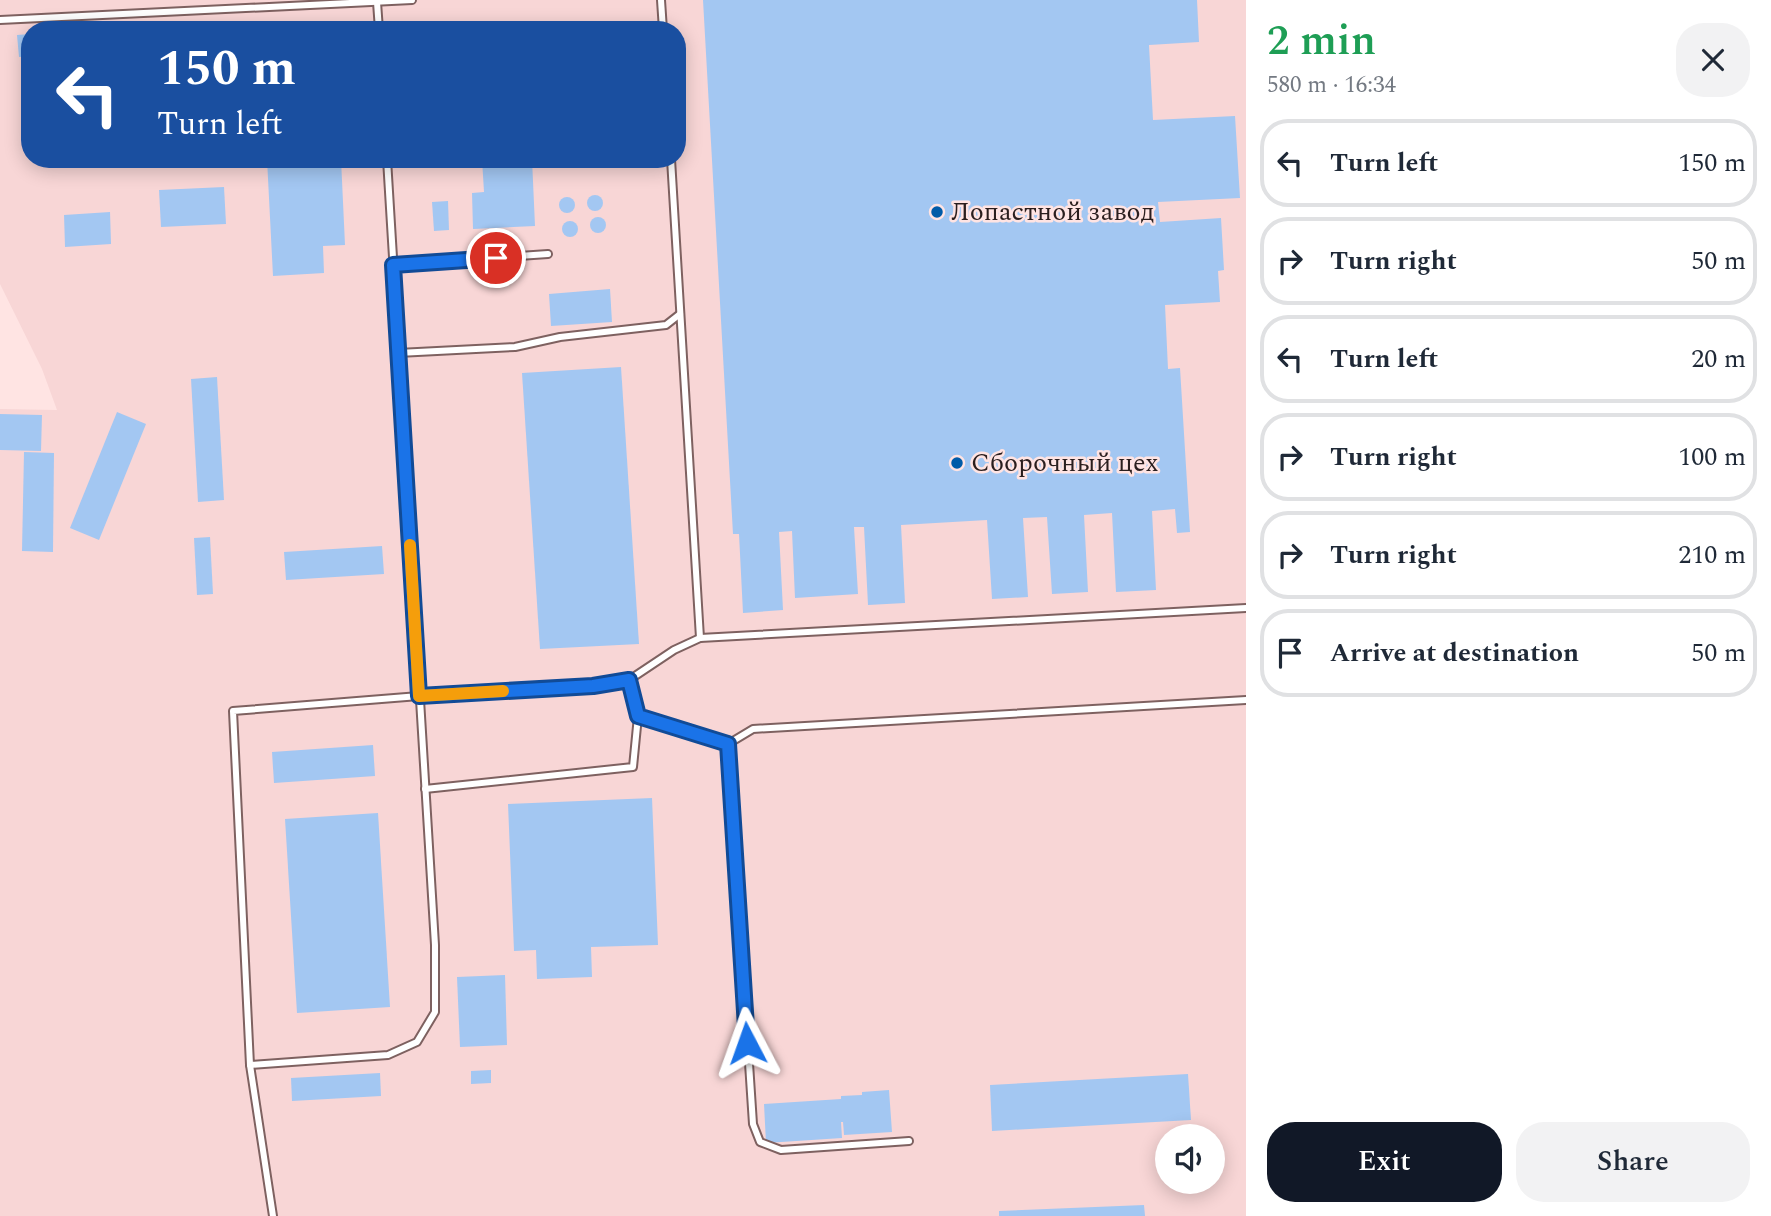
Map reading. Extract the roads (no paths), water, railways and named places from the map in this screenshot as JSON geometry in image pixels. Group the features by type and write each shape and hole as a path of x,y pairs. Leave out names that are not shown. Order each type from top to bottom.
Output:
{"lane":[{"path":"0,20 412,0"},
{"path":"662,0 663,21"},
{"path":"377,2 378,21"},
{"path":"250,1065 388,1055 417,1042 435,1012 435,946 388,168"},
{"path":"672,168 700,638"},
{"path":"393,265 548,254"},
{"path":"666,326 680,314"},
{"path":"398,353 515,347 559,337 666,326 674,328 681,335"},
{"path":"273,1216 250,1065 233,711 593,686 629,680 674,650 700,638 1246,608"},
{"path":"425,789 633,767 638,716 629,680"},
{"path":"638,716 728,744 753,729 1246,700"},
{"path":"728,744 752,1124 760,1142 781,1150 909,1141"}],"place":[{"name":"Лопастной завод","path":"937,212"},
{"name":"Сборочный цех","path":"957,463"}]}
